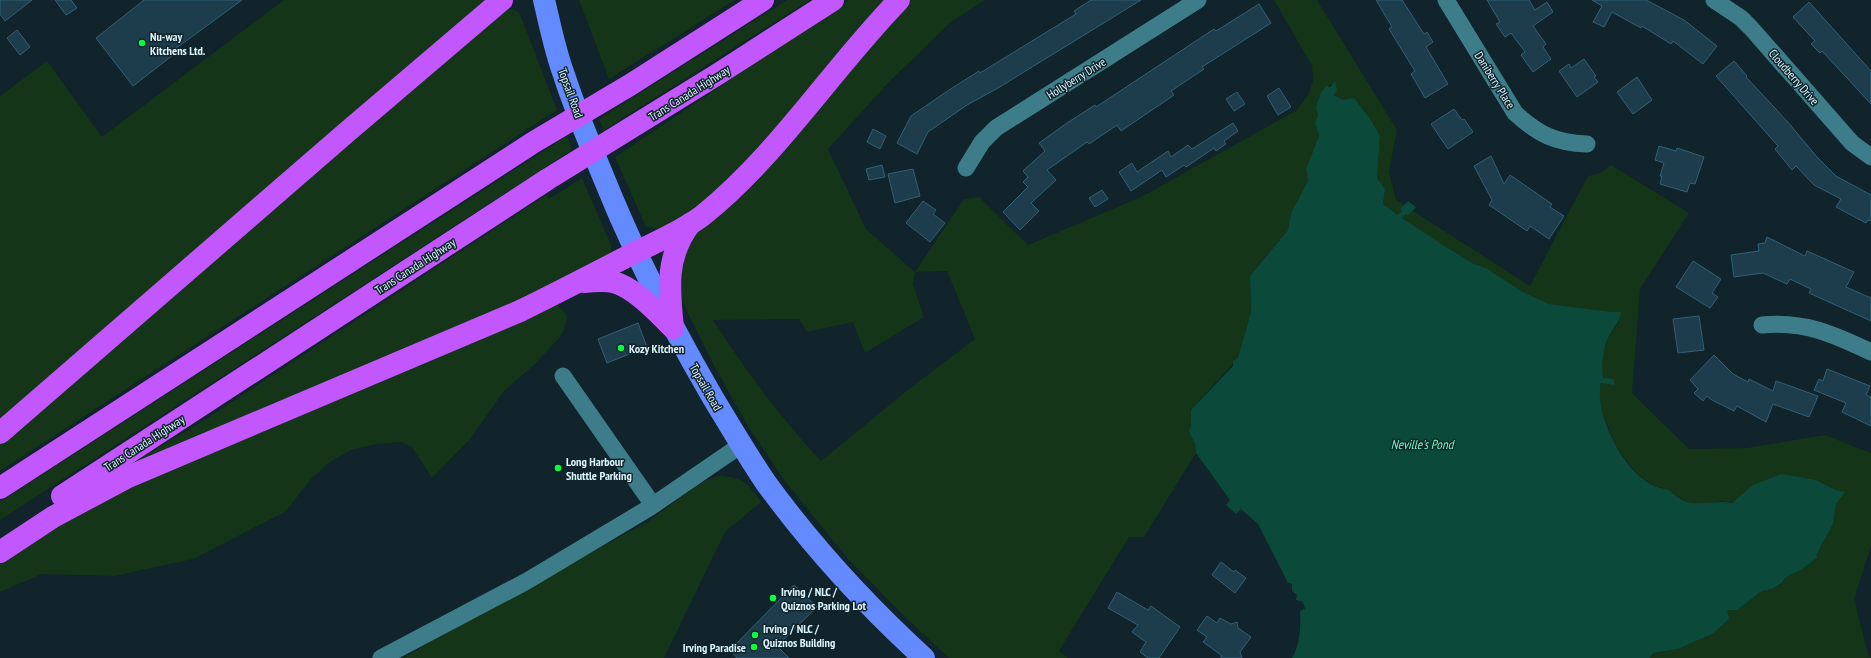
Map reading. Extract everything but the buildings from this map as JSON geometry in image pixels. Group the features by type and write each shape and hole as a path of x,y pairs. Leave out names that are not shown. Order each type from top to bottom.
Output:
{"highway":[{"path":"0,433 324,151 502,0"},
{"path":"0,488 170,376 534,142 630,85 763,0"},
{"name":"Trans Canada Highway","path":"0,537 548,179 644,121 833,0"},
{"path":"0,552 53,517 128,477 520,311 581,282 691,223 729,193 757,164 797,119 878,22 899,0"},
{"path":"673,328 670,285 672,262 675,249 691,223"},
{"path":"581,282 603,281 621,286 641,299 673,328"}],"main road":[{"name":"Topsail Road","path":"544,0 563,73 603,176 636,252 673,328 741,445 766,483 827,559 885,622 924,658"}],"street":[{"name":"Hollyberry Drive","path":"966,168 982,142 996,128 1198,0"},
{"name":"Daniberry Place","path":"1446,0 1516,113 1527,124 1546,136 1558,141 1587,144"},
{"name":"Cloudberry Drive","path":"1714,0 1746,23 1852,143 1871,156"},
{"path":"1762,324 1789,323 1806,326 1830,333 1871,352"},
{"path":"563,376 653,505"},
{"path":"382,658 527,581 653,505 741,445"}],"shaded area":[{"path":"284,0 492,0 0,427 0,96 47,61 102,137"},
{"path":"579,0 735,0 609,79"},
{"path":"787,0 810,0 604,130 599,119"},
{"path":"849,0 892,0 719,194 662,230 646,227 615,157"},
{"path":"910,0 985,0 951,22 889,82 828,149 866,229 915,272 964,199 979,197 1028,245 1141,197 1297,110 1309,94 1313,80 1312,66 1274,0 1317,0 1397,130 1389,172 1396,200 1530,286 1588,176 1601,173 1611,165 1689,213 1640,289 1632,393 1689,449 1747,448 1825,435 1871,453 1871,546 1854,599 1868,654 1871,658 1650,658 1653,653 1678,649 1712,634 1727,610 1737,610 1762,591 1772,589 1782,584 1785,578 1802,569 1817,558 1815,555 1825,539 1834,517 1836,490 1816,480 1799,478 1753,485 1732,503 1722,501 1698,504 1686,502 1666,489 1654,486 1638,475 1624,458 1614,442 1601,409 1599,392 1603,377 1601,364 1603,353 1611,332 1619,323 1612,312 1549,304 1523,292 1486,268 1474,264 1446,247 1383,204 1385,189 1377,178 1380,136 1344,100 1333,95 1332,84 1321,92 1316,107 1318,115 1315,123 1319,136 1306,169 1308,181 1291,213 1288,230 1250,276 1251,312 1238,358 1191,410 1191,425 1189,432 1195,444 1196,453 1144,537 1129,537 1059,651 1068,658 949,658 907,619 848,559 784,480 747,425 715,367 678,293 681,256 691,238","holes":["947,271 975,339 909,389 821,461 791,428 764,393 713,320 799,319 807,332 853,322 865,353 924,317 913,284 915,272"]},
{"path":"508,9 515,10 520,14 557,110 0,471 0,439"},
{"path":"567,136 572,150 0,520 0,502"},
{"path":"582,178 611,245 611,255 604,263 88,491 209,417 546,195 549,199"},
{"path":"556,303 566,314 567,318 564,330 559,338 535,364 504,391 470,439 432,478 412,447 402,442 377,444 351,450 330,462 312,478 285,512 193,559 115,576 42,574 0,592 0,562 90,504"},
{"path":"718,476 739,479 744,482 753,490 761,502 725,532 664,658 403,658 512,594 646,523 702,482"}],"water":[{"name":"Neville's Pond","path":"1335,81 1337,90 1333,95 1344,100 1354,98 1370,119 1380,136 1377,178 1385,189 1383,204 1398,215 1402,211 1400,209 1408,201 1416,207 1408,216 1406,214 1402,218 1474,264 1486,268 1523,292 1549,304 1621,312 1619,320 1609,336 1602,366 1603,378 1613,379 1615,385 1601,383 1601,407 1616,446 1631,468 1639,476 1652,485 1666,489 1681,500 1693,503 1732,503 1753,485 1781,474 1816,480 1836,490 1845,492 1836,504 1833,524 1816,555 1817,558 1802,569 1785,578 1782,583 1772,589 1762,591 1737,610 1727,610 1729,619 1712,634 1678,649 1653,653 1650,658 1292,658 1297,647 1300,611 1305,609 1303,602 1296,600 1297,595 1292,591 1292,584 1288,583 1258,524 1241,509 1236,514 1226,505 1230,500 1196,453 1195,444 1189,432 1191,425 1191,410 1233,366 1233,361 1238,358 1251,312 1250,276 1288,230 1291,213 1308,181 1306,169 1319,136 1315,123 1318,115 1316,107 1321,92 1327,86 1330,87"}],"place":[{"name":"Nu-way Kitchens Ltd.","path":"142,43"},
{"name":"Kozy Kitchen","path":"621,348"},
{"name":"Long Harbour Shuttle Parking","path":"558,468"},
{"name":"Irving / NLC / Quiznos Parking Lot","path":"773,598"},
{"name":"Irving / NLC / Quiznos Building","path":"755,635"},
{"name":"Irving Paradise","path":"754,647"}]}
